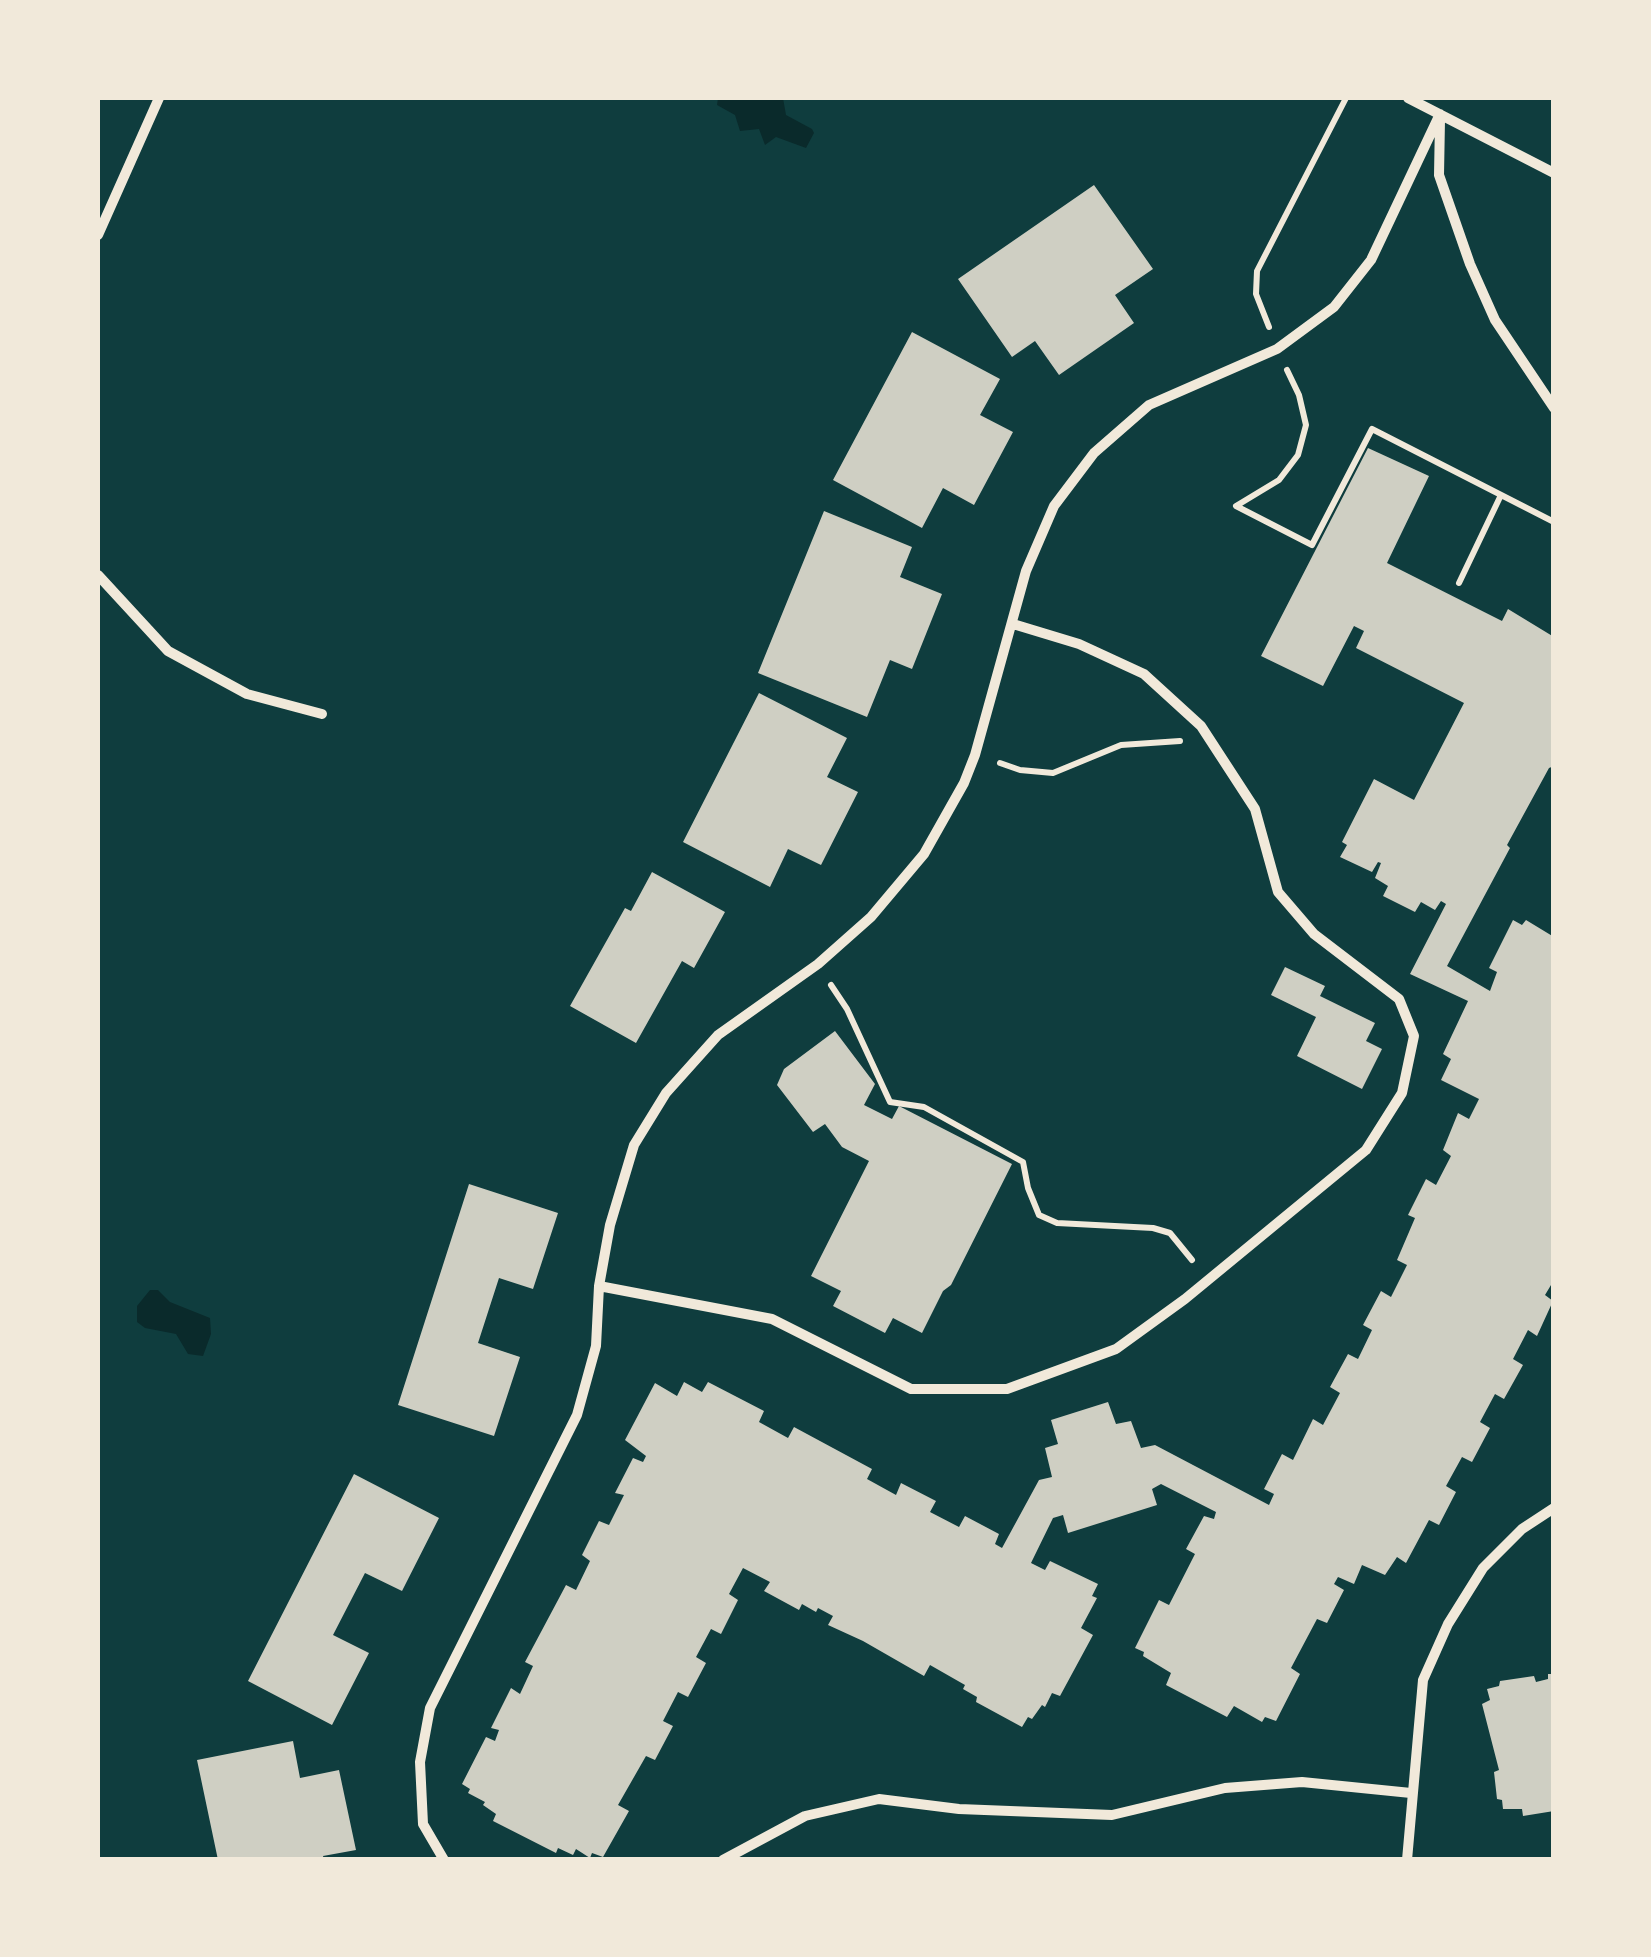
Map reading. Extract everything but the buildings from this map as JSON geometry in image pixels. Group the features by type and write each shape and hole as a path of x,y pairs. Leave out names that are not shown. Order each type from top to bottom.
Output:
{"street":[{"path":"98,235 159,98"},
{"path":"1408,98 1554,173"},
{"path":"1440,114 1439,175 1470,264 1495,320 1554,408"},
{"path":"444,1860 424,1824 420,1762 430,1708 578,1416 596,1346 599,1286 610,1225 634,1145 666,1093 718,1035 818,964 871,917 924,854 964,784 1026,571 1054,506 1094,452 1149,405 1277,349 1334,307 1371,260 1440,114"},
{"path":"98,574 168,650 247,694 322,714"},
{"path":"599,1286 772,1318 911,1389 1007,1389 1116,1350 1366,1150 1402,1093 1414,1036 1399,999 1314,934 1278,892 1255,808 1201,726 1144,674 1079,644 1013,624"},
{"path":"1407,1860 1423,1680 1448,1624 1483,1568 1522,1529 1554,1508"},
{"path":"722,1860 805,1816 879,1798 959,1810 1112,1815 1225,1788 1302,1782 1411,1793"}],"path":[{"path":"1269,328 1256,294 1257,272 1346,98"},
{"path":"1286,369 1300,395 1306,424 1298,455 1279,480 1236,506 1312,545 1372,429 1554,522"},
{"path":"1459,583 1501,495"},
{"path":"974,754 1020,770 1054,772 1121,745 1182,741 1201,726"},
{"path":"818,964 847,1009 890,1102 924,1107 1024,1162 1028,1188 1039,1215 1057,1223 1153,1228 1170,1233 1208,1280"}],"water":[{"path":"718,98 783,98 786,115 814,133 806,148 776,137 765,145 759,129 740,131 735,115 717,105"},
{"path":"150,1290 158,1290 170,1302 210,1318 211,1334 203,1356 188,1354 176,1334 145,1328 137,1322 137,1306"}]}
